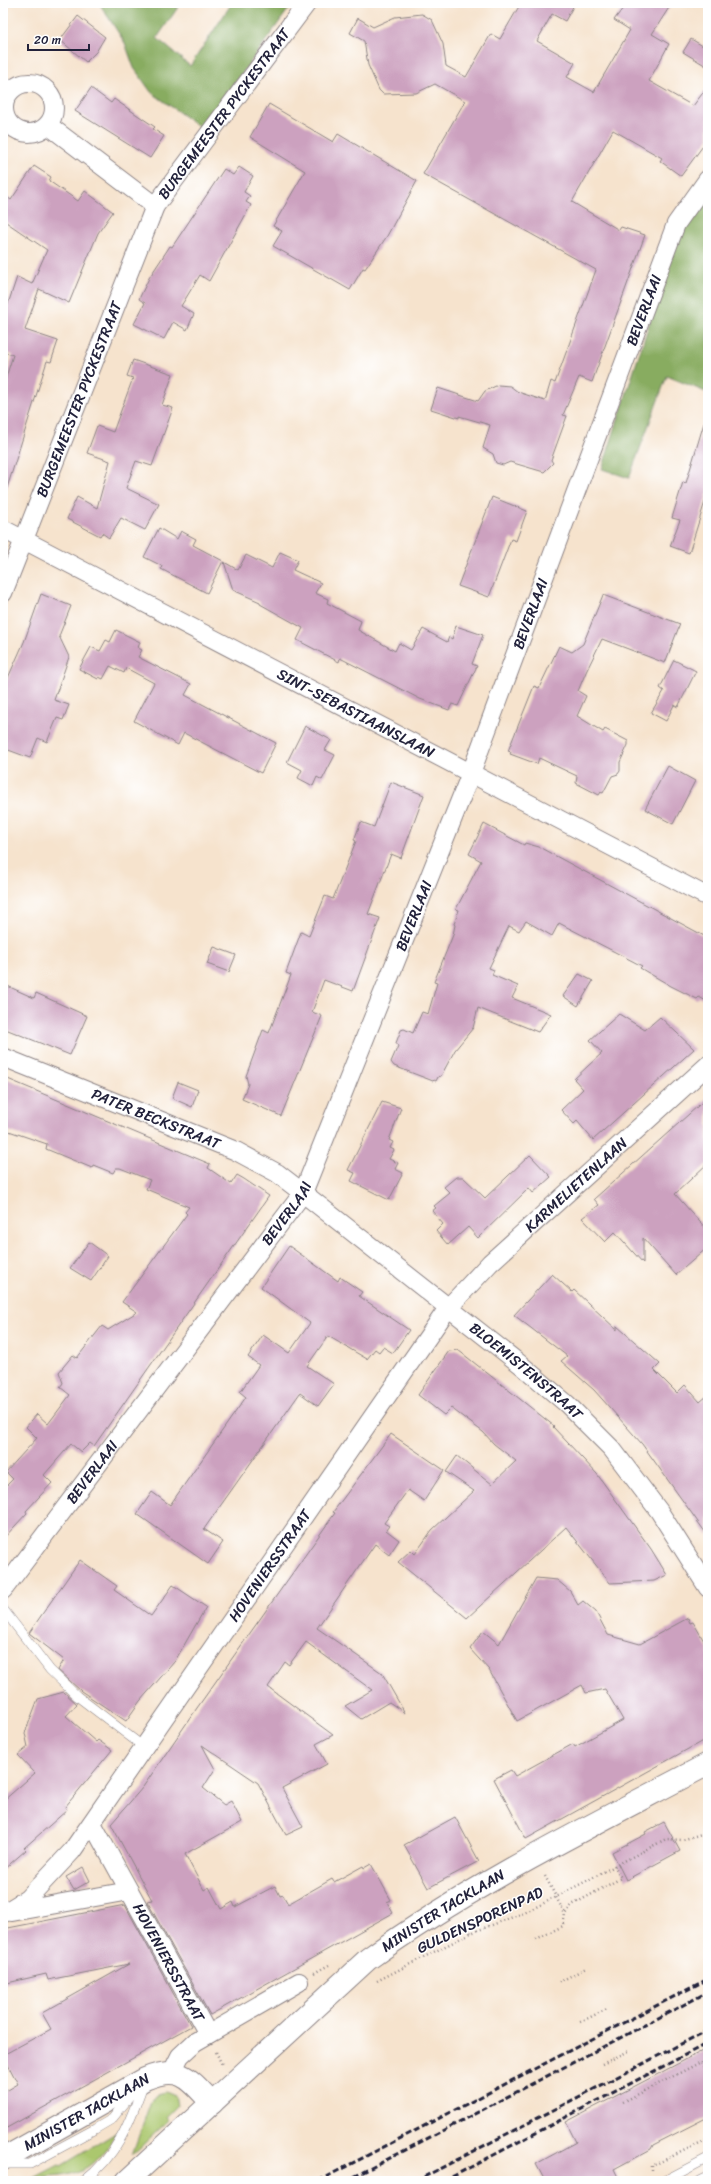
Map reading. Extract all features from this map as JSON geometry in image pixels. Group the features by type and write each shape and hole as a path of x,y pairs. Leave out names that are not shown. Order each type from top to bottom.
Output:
{"main road":[{"name":"MINISTER TACKLAAN","path":"127,2181 368,1958 409,1929 596,1823 708,1764"},
{"name":"MINISTER TACKLAAN","path":"3,2159 145,2079 158,2074 172,2072"},
{"path":"172,2072 187,2078 212,2103"}],"street":[{"name":"BURGEMEESTER PYCKESTRAAT","path":"3,593 155,206 307,3"},
{"name":"BURGEMEESTER PYCKESTRAAT","path":"48,125 155,206"},
{"name":"BEVERLAAI","path":"3,1590 303,1193 471,773 676,224 708,179"},
{"name":"SINT-SEBASTIAANSLAAN","path":"3,529 708,897"},
{"name":"PATER BECKSTRAAT","path":"3,1057 236,1151 277,1173 303,1193"},
{"name":"KARMELIETENLAAN","path":"448,1308 490,1263 708,1065"},
{"name":"BLOEMISTENSTRAAT","path":"303,1193 520,1364 567,1404 612,1449 659,1511 708,1588"},
{"name":"HOVENIERSSTRAAT","path":"4,1914 27,1899 47,1880 72,1852 448,1308"},
{"name":"HOVENIERSSTRAAT","path":"92,1823 208,2034"},
{"name":"HOVENIERSSTRAAT","path":"4,1914 129,1891"},
{"path":"172,2072 184,2050 208,2034 299,1982"}],"lane":[{"path":"3,1609 50,1670 76,1696 145,1748"},
{"path":"3,2164 30,2164 112,2119 145,2079"},
{"path":"78,2181 87,2179 114,2151 124,2134 145,2079"},
{"path":"664,2181 708,2158"},
{"path":"700,2181 708,2177"}],"path":[{"name":"GULDENSPORENPAD","path":"371,1986 471,1933 526,1912 666,1839 687,1839 708,1832"},
{"path":"536,1939 563,1926 565,1914 572,1905 621,1878 614,1865"},
{"path":"545,1876 565,1914"},
{"path":"471,1918 465,1921 471,1933"},
{"path":"559,1982 586,1968"},
{"path":"580,2022 607,2009"},
{"path":"602,2064 629,2051"},
{"path":"623,2102 701,2062 708,2075"},
{"path":"653,2176 652,2166 708,2139"}],"green space":[{"path":"99,3 181,3 157,38 190,66 232,3 293,3 202,129 151,92 134,68 125,43"},
{"path":"708,193 708,393 667,376 629,478 602,469 675,244"},
{"path":"166,2092 175,2096 177,2106 166,2117 169,2120 132,2155 151,2101 157,2094"},
{"path":"119,2131 101,2155 84,2169 75,2173 64,2175 34,2178 59,2165 61,2166"}],"building":[{"path":"521,3 575,3 565,21 552,14 537,41 575,63 567,77 594,92 630,30 614,20 627,3 672,3 652,34 669,44 649,81 693,106 708,86 708,139 681,176 660,161 662,158 613,130 572,202 619,230 621,227 645,235 592,382 579,377 563,415 567,416 551,460 553,463 544,472 510,462 503,465 496,463 493,454 483,448 490,425 459,416 459,418 431,409 438,388 478,401 485,391 498,385 510,386 518,392 545,401 551,381 555,383 596,270 423,174 465,101 435,84 416,93 383,94 379,90 368,65 364,41 350,33 358,18 373,27 395,17 422,14 432,20 443,44 446,66 466,77 491,34 500,39"},
{"path":"78,16 105,37 96,52 86,62 60,40"},
{"path":"691,39 708,49 708,67 683,52"},
{"path":"91,88 111,103 114,99 155,127 153,129 164,136 150,158 75,111"},
{"path":"269,104 333,142 338,134 417,181 387,236 365,269 363,268 350,290 273,246 282,231 273,226 305,171 250,137"},
{"path":"34,166 51,177 49,181 78,201 85,191 113,212 98,233 69,303 39,289 25,330 58,341 51,362 47,361 7,488 3,487 3,387 13,355 3,352 3,319 17,277 32,284 47,250 3,220 3,194 11,200"},
{"path":"239,167 253,176 244,192 250,196 246,202 251,205 209,281 200,275 181,306 194,314 187,330 173,322 164,339 134,324 145,303 139,299 149,278 170,246 172,247 224,169 233,175"},
{"path":"133,360 173,374 162,405 173,408 152,466 136,461 126,488 159,504 145,530 121,518 109,538 102,533 100,536 67,519 77,497 97,508 110,461 87,453 97,426 113,432 133,378 127,376"},
{"path":"704,423 708,424 708,492 689,553 670,546 680,520 672,518 683,482 686,483"},
{"path":"492,497 527,511 516,541 511,539 489,597 458,586"},
{"path":"159,528 177,539 181,531 196,539 193,545 223,561 207,593 161,569 162,566 144,557"},
{"path":"280,552 298,560 293,570 321,583 315,593 328,599 327,603 361,621 358,630 395,651 399,643 411,650 423,629 447,642 449,637 452,639 456,626 483,635 472,664 477,666 458,706 452,704 449,710 420,699 340,658 339,662 297,640 303,628 260,604 260,602 233,590 224,562 238,570 246,555 272,568"},
{"path":"41,594 71,606 59,636 69,657 54,700 69,705 63,720 57,718 47,742 38,738 30,758 3,748 3,689 24,642"},
{"path":"603,595 680,624 665,663 602,639 586,672 578,691 586,696 577,716 603,732 605,729 628,741 628,745 620,762 620,771 618,774 612,776 603,793 601,792 599,795 576,783 577,776 539,758 537,764 510,754 511,752 508,751 534,686 539,688 559,646 572,652 583,644"},
{"path":"116,630 140,642 138,648 142,650 138,657 191,684 185,695 276,743 261,773 184,733 178,745 134,721 154,683 126,668 124,673 110,666 103,679 99,677 98,679 79,669 91,647 100,651 106,640 110,642"},
{"path":"674,660 696,671 678,707 674,705 666,721 651,713 664,691 660,688"},
{"path":"305,726 331,740 325,750 335,755 322,780 317,777 313,786 298,778 302,770 287,762"},
{"path":"668,766 695,781 673,824 645,809"},
{"path":"391,782 424,795 401,858 391,854 368,914 380,918 353,991 324,980 312,1012 322,1016 281,1116 242,1099 248,1084 246,1076 263,1030 269,1033 291,975 286,973 301,932 309,936 325,896 333,899 356,841 354,840 361,822 374,827"},
{"path":"484,824 524,845 525,843 539,847 708,938 708,1002 699,997 697,999 671,986 640,968 642,966 559,923 552,936 526,921 519,931 509,926 489,968 494,970 492,975 518,986 512,998 551,1014 538,1032 478,1008 473,1028 455,1050 441,1076 438,1077 436,1081 394,1066 391,1062 398,1046 396,1043 401,1030 404,1029 413,1033 422,1012 428,1014 437,983 434,982 453,935 454,924 459,910 456,909 481,861 469,854"},
{"path":"214,947 236,955 229,972 207,964"},
{"path":"579,974 593,981 578,1006 563,996"},
{"path":"3,984 34,998 36,993 87,1016 70,1055 3,1028"},
{"path":"619,1014 645,1030 660,1017 694,1049 593,1140 577,1121 574,1124 561,1110 583,1089 574,1079 602,1053 590,1040"},
{"path":"3,1077 210,1164 208,1168 231,1184 237,1175 269,1196 94,1446 90,1443 81,1452 71,1444 44,1475 52,1483 3,1539 3,1489 13,1479 6,1472 37,1438 26,1427 37,1414 48,1424 70,1395 60,1387 63,1383 59,1372 73,1355 77,1358 102,1326 108,1330 137,1312 122,1302 187,1214 185,1212 189,1207 146,1189 150,1180 120,1168 116,1168 113,1173 93,1165 92,1168 46,1149 47,1144 3,1129"},
{"path":"178,1082 198,1090 192,1107 172,1098"},
{"path":"708,1097 708,1163 675,1194 708,1231 708,1247 676,1275 643,1238 643,1263 615,1232 605,1242 582,1218 599,1205 594,1199"},
{"path":"382,1102 401,1108 389,1140 393,1142 390,1148 394,1150 389,1159 398,1163 395,1169 403,1173 389,1200 351,1181 355,1173 348,1170"},
{"path":"530,1155 551,1177 533,1193 529,1188 478,1238 468,1227 448,1245 436,1231 443,1224 432,1211 436,1208 434,1206 450,1193 444,1187 456,1177 463,1177 485,1198"},
{"path":"89,1242 108,1256 91,1281 70,1268"},
{"path":"289,1246 338,1281 340,1277 362,1292 359,1296 409,1330 393,1353 383,1347 379,1352 375,1349 367,1359 328,1336 307,1366 334,1384 318,1406 300,1393 204,1529 223,1542 208,1564 137,1514 152,1492 170,1505 246,1397 240,1392 259,1365 248,1357 263,1335 289,1353 310,1323 261,1287"},
{"path":"552,1274 572,1292 574,1290 617,1330 617,1326 660,1364 654,1370 677,1393 685,1385 700,1402 708,1395 708,1536 642,1444 594,1390 561,1361 567,1356 514,1315"},
{"path":"458,1350 554,1426 553,1427 597,1474 651,1549 667,1575 654,1581 610,1583 566,1527 467,1618 398,1562 411,1550 415,1554 432,1530 474,1491 446,1472 457,1456 492,1484 516,1461 494,1444 483,1432 451,1408 444,1415 418,1395 449,1351"},
{"path":"391,1434 444,1470 424,1501 408,1490 384,1523 389,1526 386,1530 399,1540 389,1555 375,1544 317,1628 382,1673 405,1713 389,1702 361,1719 345,1706 372,1690 306,1642 289,1665 285,1662 268,1687 333,1735 316,1744 327,1764 282,1788 303,1827 286,1835 258,1783 202,1745 215,1769 203,1788 224,1805 231,1801 242,1822 185,1854 204,1890 209,1887 221,1909 233,1902 235,1907 275,1886 280,1896 283,1895 288,1904 332,1879 334,1882 363,1866 364,1868 371,1864 391,1900 387,1902 393,1913 210,2015 147,1901 152,1900 111,1824 143,1787 335,1513 333,1512"},
{"path":"80,1560 117,1586 114,1590 151,1616 173,1585 206,1607 175,1661 140,1701 126,1721 81,1691 58,1670 64,1660 29,1633"},
{"path":"536,1578 557,1580 570,1591 578,1605 583,1601 596,1612 608,1635 640,1644 688,1618 690,1623 693,1622 708,1648 708,1738 526,1839 494,1779 511,1770 515,1776 573,1744 575,1747 623,1720 605,1689 586,1693 582,1685 517,1721 489,1670 470,1649 483,1631 499,1644"},
{"path":"64,1692 77,1704 66,1716 96,1742 98,1740 112,1750 65,1807 67,1810 24,1848 26,1850 3,1870 3,1801 35,1773 18,1755 28,1747 25,1733 38,1699"},
{"path":"455,1817 479,1861 428,1888 404,1845"},
{"path":"664,1822 680,1851 626,1880 612,1852 646,1834 645,1832"},
{"path":"83,1867 90,1881 74,1890 66,1877"},
{"path":"125,1905 191,2026 3,2130 3,2093 18,2084 3,2055 51,2029 42,2013 129,1964 48,1980 46,1974 3,1984 3,1929"},
{"path":"708,2048 708,2117 653,2145 651,2149 614,2169 620,2181 545,2181 536,2164 576,2142 566,2122"}],"railway":[{"path":"318,2181 708,1979"},
{"path":"346,2181 708,1992"},
{"path":"416,2181 708,2030"},
{"path":"444,2181 708,2043"}]}
